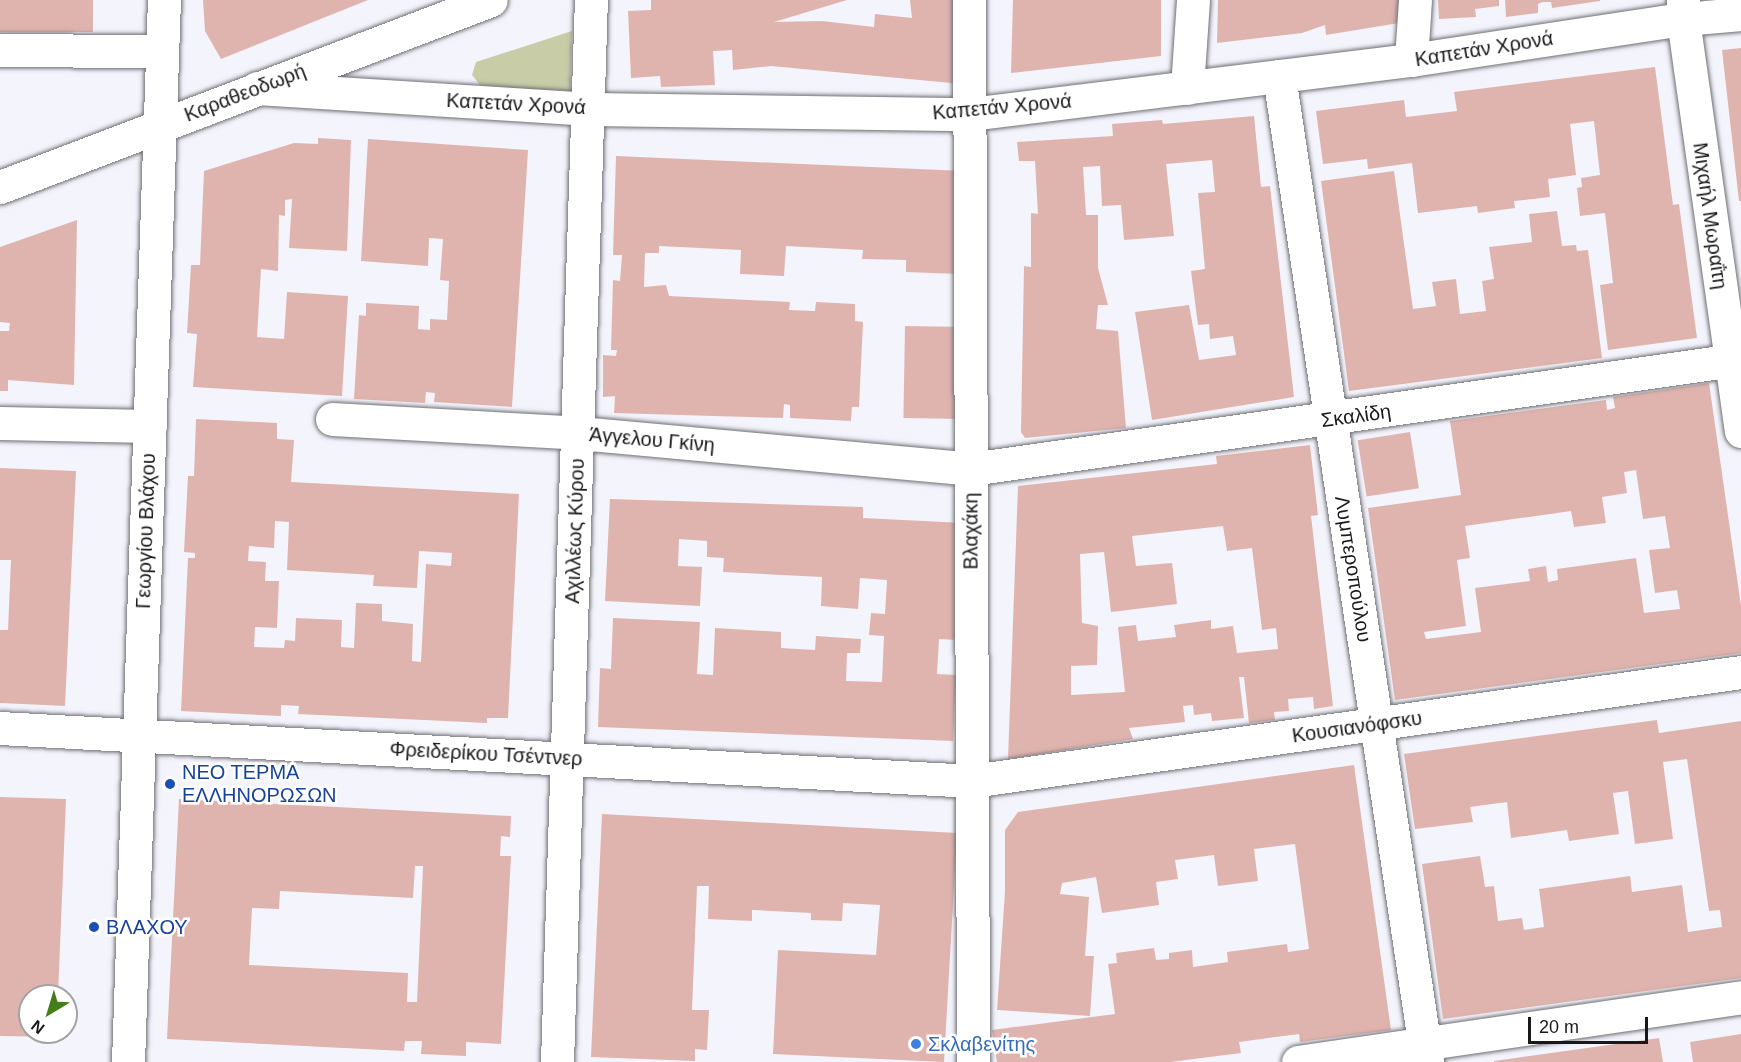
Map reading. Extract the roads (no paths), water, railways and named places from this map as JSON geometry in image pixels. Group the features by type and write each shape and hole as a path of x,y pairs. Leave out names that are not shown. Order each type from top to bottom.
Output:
{"street":[{"name":"Γεωργίου Βλάχου","path":"128,1062 164,0"},
{"name":"Καραθεοδωρή","path":"0,187 160,124 491,0"},
{"name":"Αχιλλέως Κύρου","path":"557,1062 591,109 591,0"},
{"name":"Βλαχάκη","path":"969,0 973,1062"},
{"path":"1187,88 1193,0"},
{"path":"1411,60 1415,0"},
{"name":"Καπετάν Χρονά","path":"257,88 591,109 969,114 1411,60 1683,9 1741,14"},
{"name":"Μιχαήλ Μωραΐτη","path":"1683,9 1736,360 1741,431"},
{"path":"0,50 162,51"},
{"name":"Λυμπεροπούλου","path":"1279,76 1426,1053"},
{"name":"Σκαλίδη","path":"971,470 1736,360"},
{"name":"Άγγελου Γκίνη","path":"332,419 579,433 971,470"},
{"path":"0,423 150,426"},
{"name":"Κουσιανόφσκυ","path":"972,781 1741,672"},
{"name":"Φρειδερίκου Τσέντνερ","path":"0,728 139,733 972,781"},
{"path":"1298,1062 1426,1053 1741,997"}],"place":[{"name":"ΝΕΟ ΤΕΡΜΑ ΕΛΛΗΝΟΡΩΣΩΝ","path":"170,784"},
{"name":"ΒΛΑΧΟΥ","path":"94,927"},
{"name":"Σκλαβενίτης","path":"916,1044"}]}
